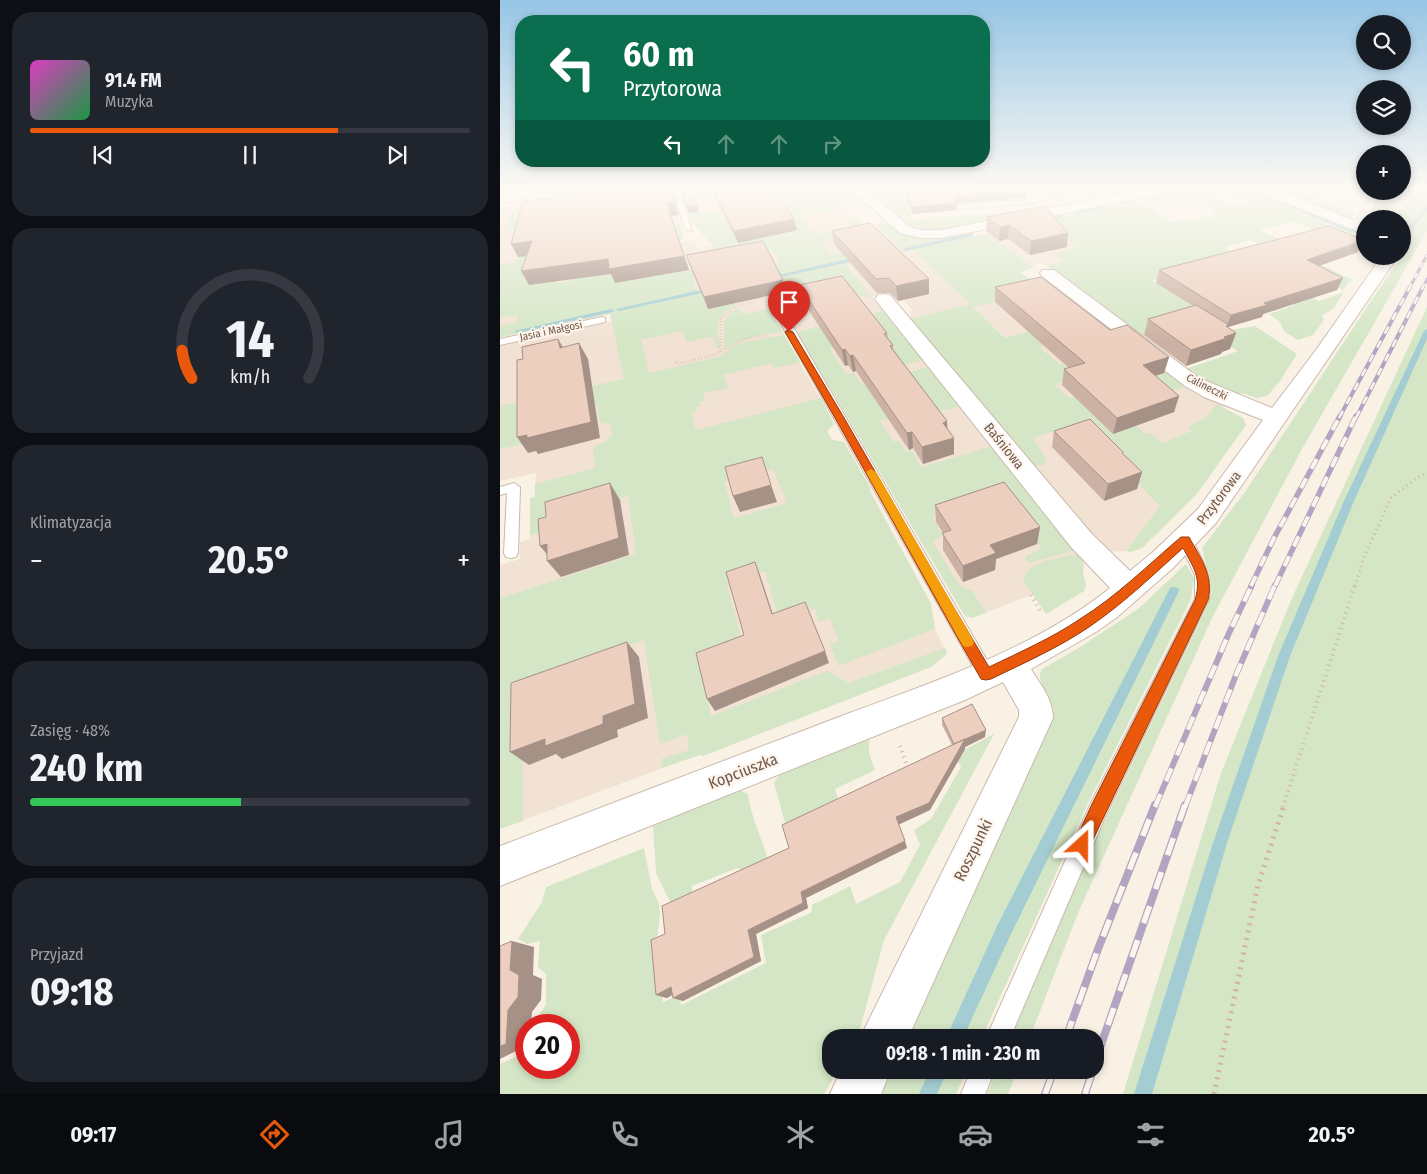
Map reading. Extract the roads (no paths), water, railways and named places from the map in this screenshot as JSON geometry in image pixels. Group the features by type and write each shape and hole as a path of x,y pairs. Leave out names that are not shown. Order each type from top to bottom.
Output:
{"street":[{"name":"Przytorowa","path":"998,669 1071,632 1105,609 1185,540 1207,516 1276,417 1323,354 1384,265"},
{"name":"Calineczki","path":"1048,273 1196,384 1276,417"},
{"name":"Baśniowa","path":"884,299 1081,540 1129,589"},
{"name":"Kopciuszka","path":"500,866 896,712 998,669"},
{"name":"Roszpunki","path":"887,1029 1036,718 1036,708 998,669"},
{"path":"855,1094 862,1079"}],"lane":[{"path":"780,313 813,374 848,429 945,606 998,669"},
{"name":"Jasia i Małgosi","path":"500,342 602,320"},
{"path":"500,491 514,487 512,553"},
{"path":"1002,1029 1098,810 1202,600 1204,578 1185,540"},
{"path":"973,1094 980,1079"}],"waterway":[{"path":"905,249 947,240"},
{"path":"803,270 861,258"},
{"path":"768,278 799,271"},
{"path":"619,309 714,289"},
{"path":"517,331 611,311"},
{"path":"1143,1094 1220,843 1284,656 1349,501 1427,331"},
{"path":"958,1029 1004,930 1174,591"},
{"path":"928,1094 935,1079"}],"railway":[{"path":"1409,289 1427,255"},
{"path":"1423,287 1427,279"},
{"path":"1339,418 1410,287"},
{"path":"1356,418 1423,287"},
{"path":"1251,586 1274,538 1340,416"},
{"path":"1275,586 1356,416"},
{"path":"1155,807 1229,633 1252,585"},
{"path":"1185,807 1236,675 1275,585"},
{"path":"1069,1029 1098,949 1155,805"},
{"path":"1104,1036 1185,805"},
{"path":"1045,1094 1051,1079"},
{"path":"1085,1094 1090,1079"}]}
